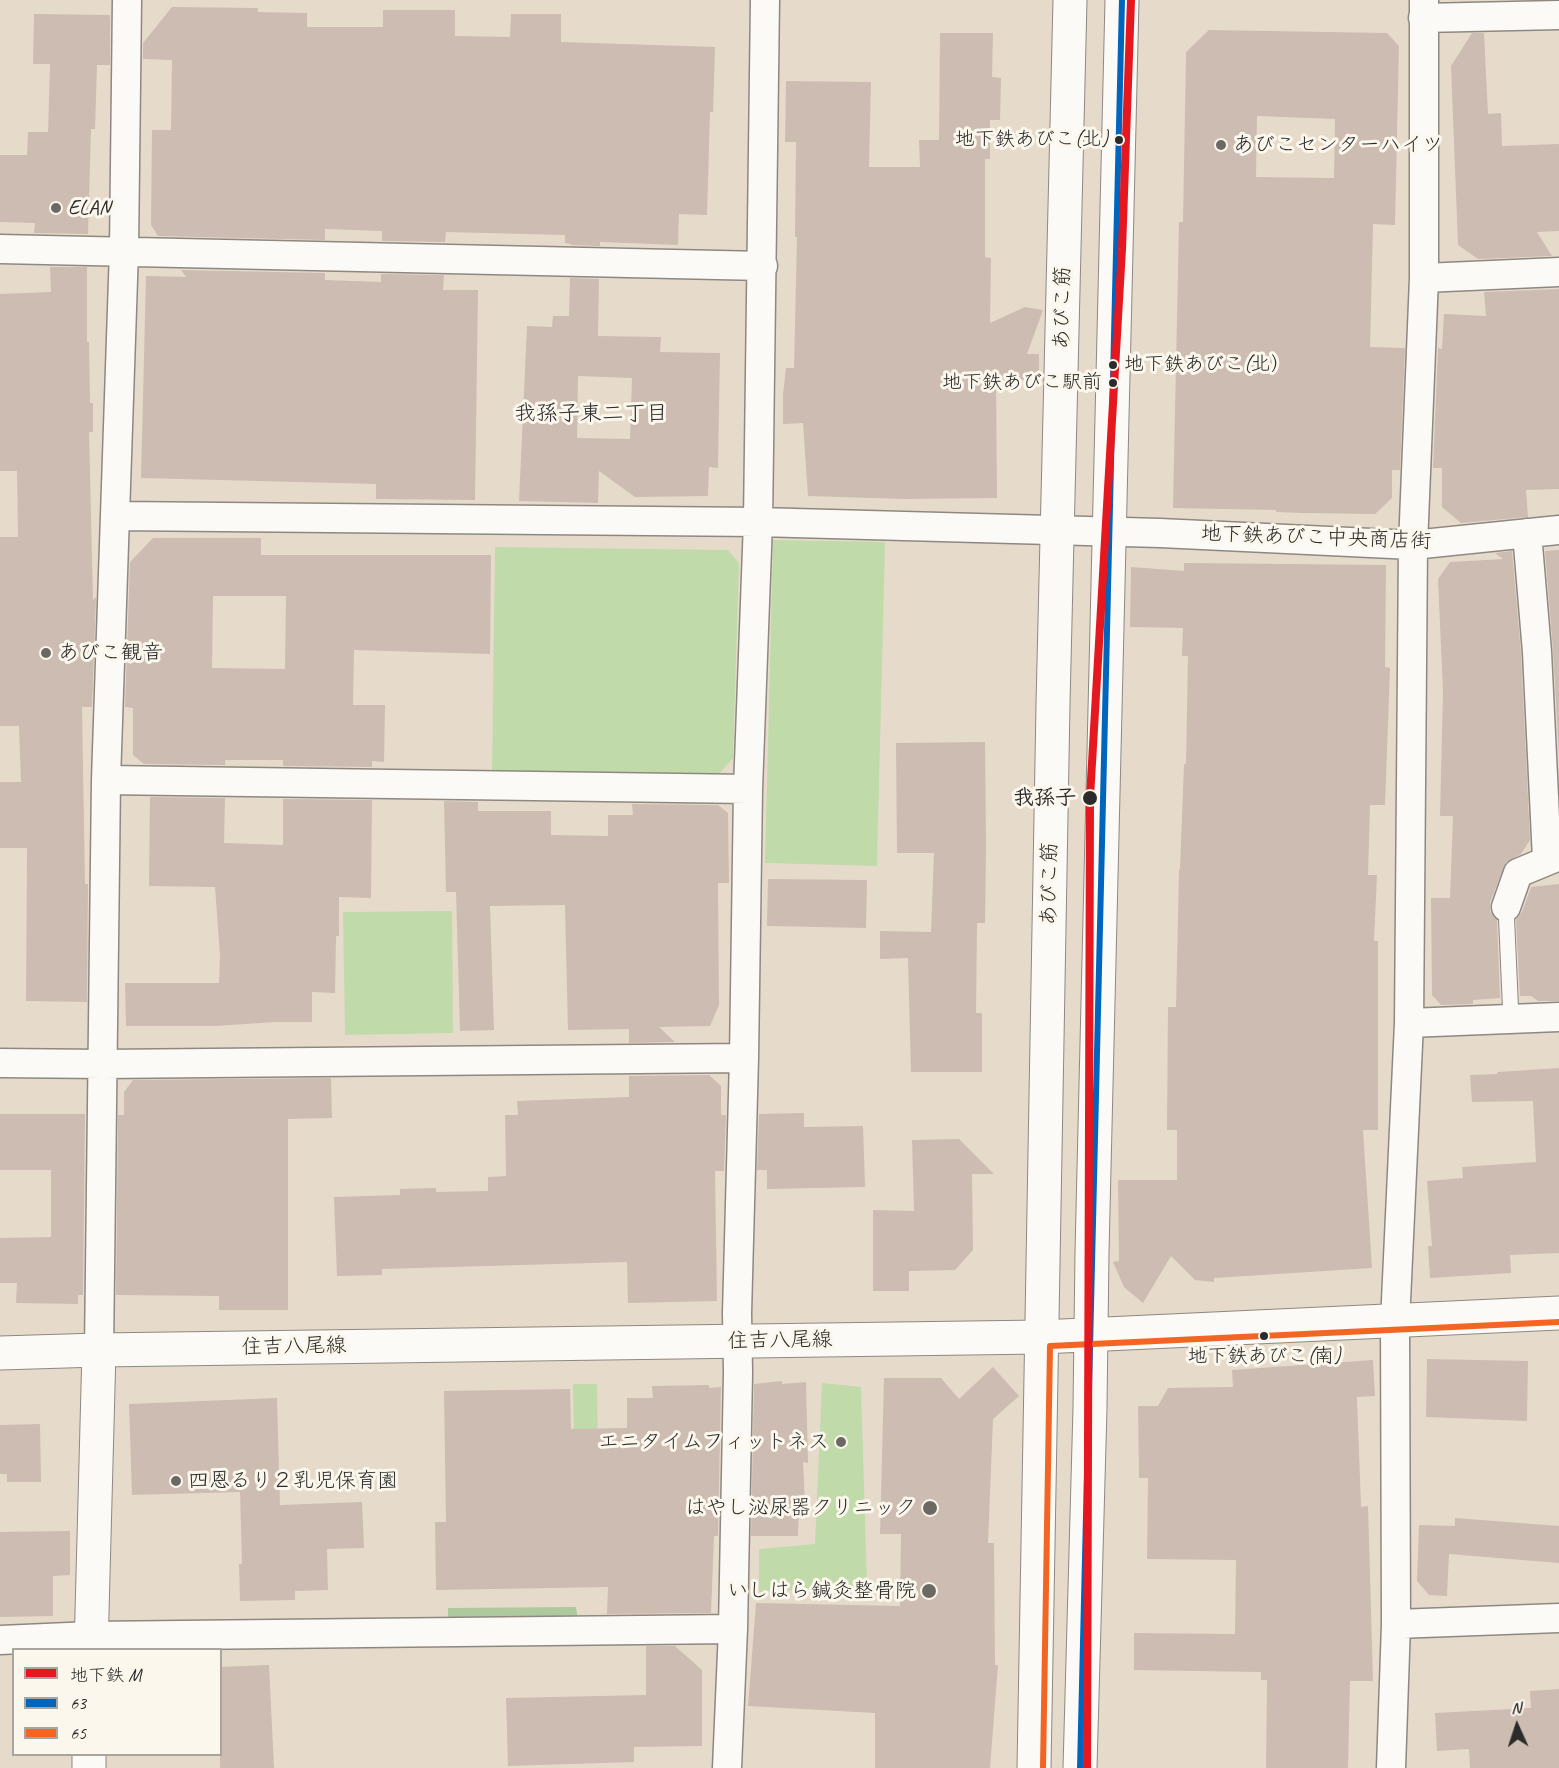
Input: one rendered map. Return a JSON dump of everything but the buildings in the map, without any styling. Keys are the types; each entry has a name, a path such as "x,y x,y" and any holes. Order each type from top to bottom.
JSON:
{"main road":[{"name":"あびこ筋","path":"1034,1768 1070,0"},
{"path":"1080,1768 1122,0"},
{"name":"住吉八尾線","path":"0,1353 1041,1337 1559,1313"},
{"path":"91,1643 99,1350"}],"street":[{"path":"99,1350 106,780 124,250 127,0"},
{"path":"727,1768 733,1629 748,789 758,522 765,0"},
{"path":"1391,1768 1396,1624 1395,1322 1409,1023 1413,545 1424,278 1423,9 1559,15"},
{"path":"0,249 763,266"},
{"path":"1424,278 1559,272"},
{"name":"地下鉄あびこ中央商店街","path":"116,516 758,522 1058,530 1413,545 1559,530"},
{"path":"1506,907 1518,873 1553,858 1548,652 1527,532"},
{"path":"106,780 748,789"},
{"path":"1409,1023 1559,1017"},
{"path":"0,1063 744,1058"},
{"path":"1396,1624 1559,1618"},
{"path":"0,1640 91,1643 733,1629"}],"lane":[{"path":"1506,907 1511,1019"}],"green space":[{"path":"773,540 885,542 877,866 765,863"},
{"path":"495,547 728,550 739,563 733,758 719,774 492,771"},
{"path":"452,911 453,1033 345,1035 343,912"},
{"path":"822,1383 861,1387 867,1586 759,1592 759,1549 815,1544"},
{"path":"573,1384 597,1384 599,1504 575,1504"},
{"path":"576,1607 578,1621 448,1623 448,1608"}],"metro line":[{"name":"M","path":"1087,1768 1090,797 1122,249 1131,0"}],"transit line":[{"name":"63","path":"1080,1768 1122,0"},
{"name":"65","path":"1043,1768 1050,1346 1559,1322"}],"place":[{"name":"地下鉄あびこ(北)","path":"1119,140"},
{"name":"あびこセンターハイツ","path":"1221,145"},
{"name":"ELAN","path":"56,208"},
{"name":"地下鉄あびこ(北）","path":"1113,365"},
{"name":"地下鉄あびこ駅前","path":"1113,383"},
{"name":"あびこ観音","path":"46,653"},
{"name":"我孫子","path":"1090,798"},
{"name":"地下鉄あびこ(南)","path":"1264,1336"},
{"name":"エニタイムフィットネス","path":"841,1442"},
{"name":"四恩るり２乳児保育園","path":"176,1481"},
{"name":"はやし泌尿器クリニック","path":"930,1508"},
{"name":"いしはら鍼灸整骨院","path":"929,1591"}],"district":[{"name":"我孫子東二丁目","path":"591,414"}]}
